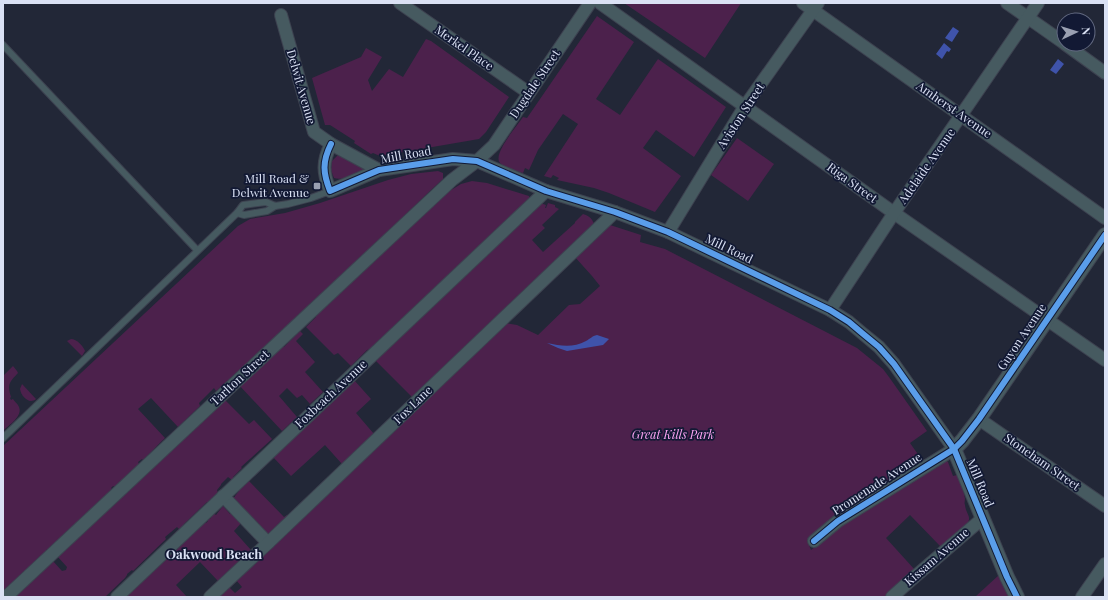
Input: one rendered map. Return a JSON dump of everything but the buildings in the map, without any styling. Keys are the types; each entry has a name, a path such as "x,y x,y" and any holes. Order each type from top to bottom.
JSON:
{"street":[{"name":"Merkel Place","path":"400,3 528,93"},
{"name":"Dugdale Street","path":"477,161 494,145 590,3"},
{"name":"Riga Street","path":"600,3 894,213 1105,360"},
{"name":"Amherst Avenue","path":"803,3 816,7 962,116 1105,218"},
{"path":"1007,3 1056,38"},
{"name":"Adelaide Avenue","path":"830,310 894,213 962,116 1038,3"},
{"name":"Aviston Street","path":"668,232 745,106 816,7"},
{"name":"Delwit Avenue","path":"282,15 314,132 331,144 379,170"},
{"path":"1075,52 1105,73"},
{"path":"330,191 325,178 324,165 326,154 331,144"},
{"name":"Mill Road","path":"330,191 379,170 453,159 477,161 546,191 615,212 668,232 830,310 848,322 879,347 894,364 954,449 1007,577 1017,597"},
{"name":"Tarlton Street","path":"6,597 452,180 477,161"},
{"name":"Foxbeach Avenue","path":"117,597 546,191"},
{"name":"Fox Lane","path":"210,597 268,544 615,212"},
{"name":"Guyon Avenue","path":"954,449 962,442 979,419 1105,236"},
{"name":"Stoneham Street","path":"979,419 1105,506"},
{"name":"Promenade Avenue","path":"814,541 838,521 954,449"},
{"path":"223,496 268,544"},
{"name":"Kissam Avenue","path":"892,597 983,518"},
{"path":"1082,597 1105,564"}],"lane":[{"path":"3,45 197,250"},
{"path":"237,213 244,215 267,211 275,206 294,203 330,191"},
{"path":"3,438 237,213 243,205 266,202 275,206"}],"green space":[{"path":"624,3 741,3 705,58"},
{"path":"597,16 634,42 596,99 620,115 658,59 726,107 694,157 656,130 643,148 681,176 655,212 594,188 557,180 559,178 553,175 551,178 544,176 578,124 563,114 538,150 529,170 525,168 523,173 510,169 500,163 498,159 502,147 523,117 527,118"},
{"path":"426,39 431,41 509,97 486,132 479,139 380,156 373,153 371,154 354,143 355,141 330,125 325,125 312,78 361,57 366,48 382,57 368,80 372,91 389,69 403,77"},
{"path":"737,138 774,164 748,201 711,175"},
{"path":"340,155 367,169 347,178 334,178 331,170 332,161"},
{"path":"438,171 443,173 443,179 293,322 216,391 214,388 199,403 200,406 178,427 151,398 138,409 165,438 143,460 142,459 138,462 139,464 115,487 113,486 111,488 113,490 49,550 46,550 47,552 3,593 3,446 238,226 250,219 285,213 388,180 411,174"},
{"path":"472,181 487,183 529,196 530,199 497,230 496,229 494,231 495,232 351,366 338,353 334,355 306,327 316,317 313,313 438,198 461,184"},
{"path":"540,203 546,205 545,208 548,203 555,205 555,207 559,209 542,225 545,228 532,240 543,252 583,214 590,218 594,224 413,398 375,360"},
{"name":"Great Kills Park","path":"607,225 641,235 640,242 665,249 857,348 883,369 927,431 910,443 922,460 852,503 807,540 811,550 842,525 945,460 948,462 953,476 957,475 963,490 969,518 966,526 941,547 910,515 886,538 915,570 884,597 218,597 229,587 235,593 242,587 236,580 505,323 517,325 538,335 569,305 580,304 600,286 574,256"},
{"path":"300,331 303,334 296,341 315,362 305,372 323,392 310,404 302,395 297,398 287,388 279,396 297,417 282,431 238,384 280,345 284,347"},
{"path":"71,339 78,341 83,347 85,351 82,356 67,341"},
{"path":"13,366 18,373 9,386 10,398 11,400 13,399 18,405 20,410 15,420 3,431 3,376"},
{"path":"354,380 371,399 356,413 374,434 342,464 325,445 291,476 273,457"},
{"path":"22,384 36,399 31,401 24,397 20,389"},
{"path":"224,399 249,424 254,420 272,439 241,467 242,468 232,480 228,477 221,484 217,490 218,493 209,502 207,502 183,526 179,529 177,527 165,537 166,539 164,541 133,571 132,570 127,574 125,578 105,597 12,597 52,560 62,571 66,570 67,567 57,556"},
{"path":"249,481 284,517 287,515 291,516 268,537 232,497 235,497 239,491 238,490"},
{"path":"223,506 230,514 231,512 242,522 234,531 251,550 218,581 200,562 176,585 187,597 124,597 168,558 172,551 176,550 199,527 206,523 208,521 207,519 210,519 213,513 216,515"},
{"path":"999,575 1009,597 975,597"}],"water":[{"path":"953,27 959,31 952,42 945,38"},
{"path":"944,43 951,49 949,52 947,51 942,59 936,54"},
{"path":"1058,59 1064,64 1056,74 1050,70"},
{"path":"597,335 609,339 603,345 567,351 547,343 572,346"}],"cycle path":[{"path":"331,144 326,156 324,168 330,191 379,170 453,159 477,161 546,191 615,212 668,232 830,310 849,322 879,347 894,364 954,449 1007,577 1017,597"},
{"path":"814,541 838,521 954,449 962,441 979,419 1105,235"}],"place":[{"name":"Mill Road & Delwit Avenue","path":"317,186"}],"district":[{"name":"Oakwood Beach","path":"214,554"}]}
